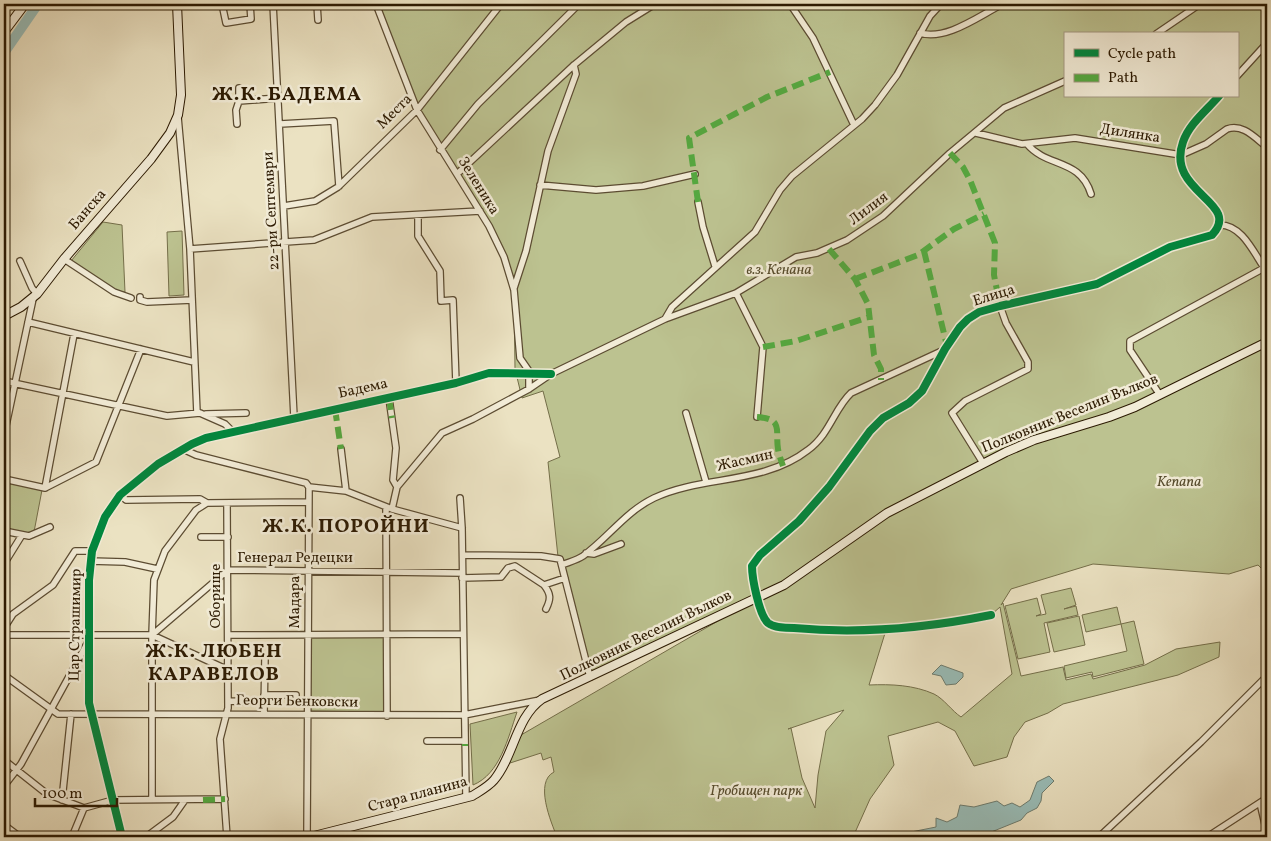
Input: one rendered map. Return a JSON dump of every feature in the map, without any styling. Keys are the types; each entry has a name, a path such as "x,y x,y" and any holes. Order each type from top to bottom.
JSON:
{"main road":[{"path":"4,32 25,4"},
{"name":"Банска","path":"35,297 64,259 166,140 178,115 181,85 177,4"},
{"path":"4,316 35,297"},
{"name":"Полковник Веселин Вълков","path":"542,699 590,678 801,575 887,513 983,463 1028,442 1109,417 1267,342"},
{"name":"Стара планина","path":"309,837 466,798 486,788 504,764 526,715 542,699"}],"street":[{"path":"222,4 226,23 251,19 250,4"},
{"name":"22-ри Септември","path":"273,4 294,417"},
{"path":"317,4 318,20"},
{"name":"Зеленика","path":"378,4 417,110 498,242 514,290 520,358 529,368 529,389"},
{"name":"Места","path":"284,206 316,201 339,186 417,110 501,4"},
{"path":"440,150 478,104 579,4"},
{"path":"457,174 574,65 626,22 655,4"},
{"path":"790,4 813,38 854,125"},
{"path":"665,319 672,307 759,228 780,190 792,176 854,125 875,105 891,83 920,33 941,4"},
{"path":"920,33 926,35 948,31 1003,4"},
{"path":"1159,32 1200,4"},
{"path":"1238,75 1267,43"},
{"path":"514,290 526,251 548,151 576,74 574,65"},
{"name":"Лилия","path":"551,374 665,319 736,293 787,262 829,249 873,223 955,149 1010,104 1028,99 1064,81"},
{"path":"237,124 236,110 239,101 239,88"},
{"path":"239,101 279,98"},
{"path":"1160,394 1130,350 1130,341 1266,270 1241,235 1230,227 1219,225 1219,216 1215,207 1195,190 1186,179 1182,166 1181,155 1187,134 1217,98"},
{"path":"178,115 190,249 194,362 199,413"},
{"path":"280,124 334,121 339,186"},
{"path":"1181,155 1198,148 1224,130 1234,127 1242,128 1267,147"},
{"name":"Дилянка","path":"976,133 985,137 1026,144 1075,138 1181,155"},
{"path":"1026,144 1037,152 1075,170 1085,180 1091,194"},
{"path":"540,185 596,190 642,186 695,174"},
{"path":"698,202 703,227 715,266"},
{"path":"190,249 286,242 324,237 366,218 480,211"},
{"path":"418,215 418,236 440,271 442,301 453,300 456,383"},
{"name":"Елица","path":"757,598 752,569 755,559 799,521 829,487 870,431 883,418 916,397 945,349 965,321 979,312 1000,306 1097,284 1170,247 1210,237 1219,225"},
{"path":"64,259 114,292 132,298"},
{"path":"20,261 35,297"},
{"path":"736,293 763,347 757,418"},
{"name":"Банска","path":"4,435 35,297"},
{"path":"140,298 140,300 147,302 192,300"},
{"path":"983,463 952,413 966,401 1028,369 1028,362 1006,323 1000,306"},
{"path":"28,322 194,362"},
{"path":"46,488 74,334"},
{"path":"4,479 46,488 96,462 141,349"},
{"name":"Жасмин","path":"562,564 586,553 618,523 652,498 688,485 755,475 790,463 816,443 833,422 842,404 851,393 945,349"},
{"name":"Бадема","path":"183,449 206,438 294,417 456,383 489,373 551,374"},
{"path":"387,716 386,571 389,508 397,487 442,433 473,420 529,389 551,374"},
{"path":"4,381 167,416 199,413 246,413"},
{"path":"389,398 396,448 393,480 397,487"},
{"path":"199,413 225,424 233,432"},
{"path":"686,413 706,482"},
{"path":"183,449 196,455 306,483 309,487 346,491 389,508 462,528"},
{"name":"Цар Страшимир","path":"122,837 91,713 91,550 105,517 120,495 158,464 183,449"},
{"path":"341,449 346,491"},
{"name":"Мадара","path":"309,487 307,714 309,837"},
{"path":"120,495 126,500 200,500 207,503 308,502"},
{"path":"460,498 463,555 462,634 466,798"},
{"path":"152,799 153,590 157,569 165,551 187,522 207,503"},
{"name":"Оборище","path":"227,503 228,702 220,739 227,837"},
{"path":"4,531 29,536 50,527"},
{"path":"4,564 22,535"},
{"path":"201,537 228,537"},
{"path":"586,553 594,554 621,544"},
{"path":"4,628 13,614 54,585 75,551 91,550"},
{"path":"463,555 554,557 560,559 590,678"},
{"path":"90,561 125,562 157,569"},
{"name":"Генерал Редецки","path":"152,635 228,570 386,571 501,577 508,568 515,566 544,585"},
{"path":"546,609 550,602 550,592 544,585 565,578"},
{"path":"757,598 764,617 770,624 806,629 886,630 962,621 991,615"},
{"path":"228,635 462,634"},
{"path":"4,635 90,638 152,635 228,670"},
{"path":"4,786 17,770 90,638"},
{"path":"264,714 265,657"},
{"path":"4,675 50,710"},
{"path":"1099,837 1201,742 1267,676"},
{"path":"264,695 296,696"},
{"name":"Георги Бенковски","path":"50,710 58,714 464,715 542,699"},
{"path":"228,702 264,702"},
{"path":"62,800 71,714"},
{"path":"427,740 465,744"},
{"path":"4,760 47,794 84,808 113,800 225,799"},
{"path":"1207,837 1267,798"},
{"path":"146,837 173,817 185,800"},
{"path":"1260,803 1267,833"},
{"path":"72,837 84,808"},
{"path":"4,825 20,837"}],"green space":[{"name":"в.з. Кенана","path":"376,4 1267,4 1267,574 1258,565 1229,574 1093,564 1011,589 1001,605 1003,603 1021,676 1063,667 1066,680 1091,674 1093,679 1145,665 1176,649 1220,642 1219,657 1178,675 1063,704 1048,713 1025,722 1014,737 1007,757 974,766 955,731 938,722 888,736 894,765 870,799 853,837 557,837 548,812 545,793 545,784 548,777 554,772 551,757 543,760 541,753 507,764 521,735 749,603 590,677 558,557 548,462 560,457 543,391 522,398 515,369 514,290 504,257 417,110","holes":["1000,607 1012,674 961,717 938,696 926,691 902,686 869,685 886,630 991,615","844,710 826,731 818,775 815,808 802,778 791,728 788,729"]},
{"path":"103,222 122,225 125,292 116,291 71,261"},
{"path":"182,231 184,295 169,296 167,232"},
{"path":"4,482 42,490 34,532 30,534 4,528"},
{"path":"1071,588 1076,605 1064,609 1076,606 1078,615 1044,623 1050,652 1018,659 1005,606 1037,598 1041,614 1036,616 1046,614 1041,595"},
{"path":"1117,607 1121,624 1086,632 1082,615"},
{"path":"1079,616 1085,645 1054,652 1047,623"},
{"path":"1134,621 1144,664 1093,677 1092,672 1066,678 1064,666 1127,651 1121,624"},
{"path":"310,637 384,637 385,712 310,711"},
{"path":"517,712 502,754 496,764 490,773 473,785 470,724"}],"water":[{"path":"941,665 963,673 963,677 956,684 946,685 941,676 932,674"},
{"path":"1049,776 1054,781 1042,793 1041,801 1037,808 1027,813 1021,820 979,837 902,837 911,832 936,827 936,818 947,822 957,817 960,805 974,807 997,801 1004,806 1012,803 1020,807 1030,800 1037,782"}],"waterway":[{"path":"4,53 38,4"}],"marked path":[{"path":"698,202 689,138 767,97 830,72"},
{"path":"950,153 963,167 970,180 995,243 994,275 1000,306"},
{"path":"855,279 918,255 954,229 984,214"},
{"path":"829,249 855,279 868,304 874,355 881,369 881,380"},
{"path":"924,251 947,346"},
{"path":"763,347 796,341 869,317"},
{"path":"389,398 392,418"},
{"path":"335,409 341,449"},
{"path":"757,417 766,418 775,423 778,451 783,466"},
{"path":"203,800 225,799"}],"cycle path":[{"path":"991,615 967,620 893,629 819,630 777,627 768,623 759,605 752,566 760,555 799,521 829,487 870,431 883,418 909,403 922,391 945,349 968,319 979,312 1000,306 1097,284 1170,247 1212,235 1219,224 1218,214 1212,205 1192,185 1184,173 1180,159 1183,142 1189,129 1217,98"},
{"path":"122,837 89,703 89,580 92,551 105,517 120,495 158,464 206,438 456,383 489,373 551,374"}],"district":[{"name":"Ж.К. БАДЕМА","path":"287,95"},
{"name":"Ж.К. ПОРОЙНИ","path":"346,527"},
{"name":"Ж.К. ЛЮБЕН КАРАВЕЛОВ","path":"214,664"}],"park label":[{"name":"Kenana","path":"1179,482"},
{"name":"Гробищен парк","path":"756,791"}]}
